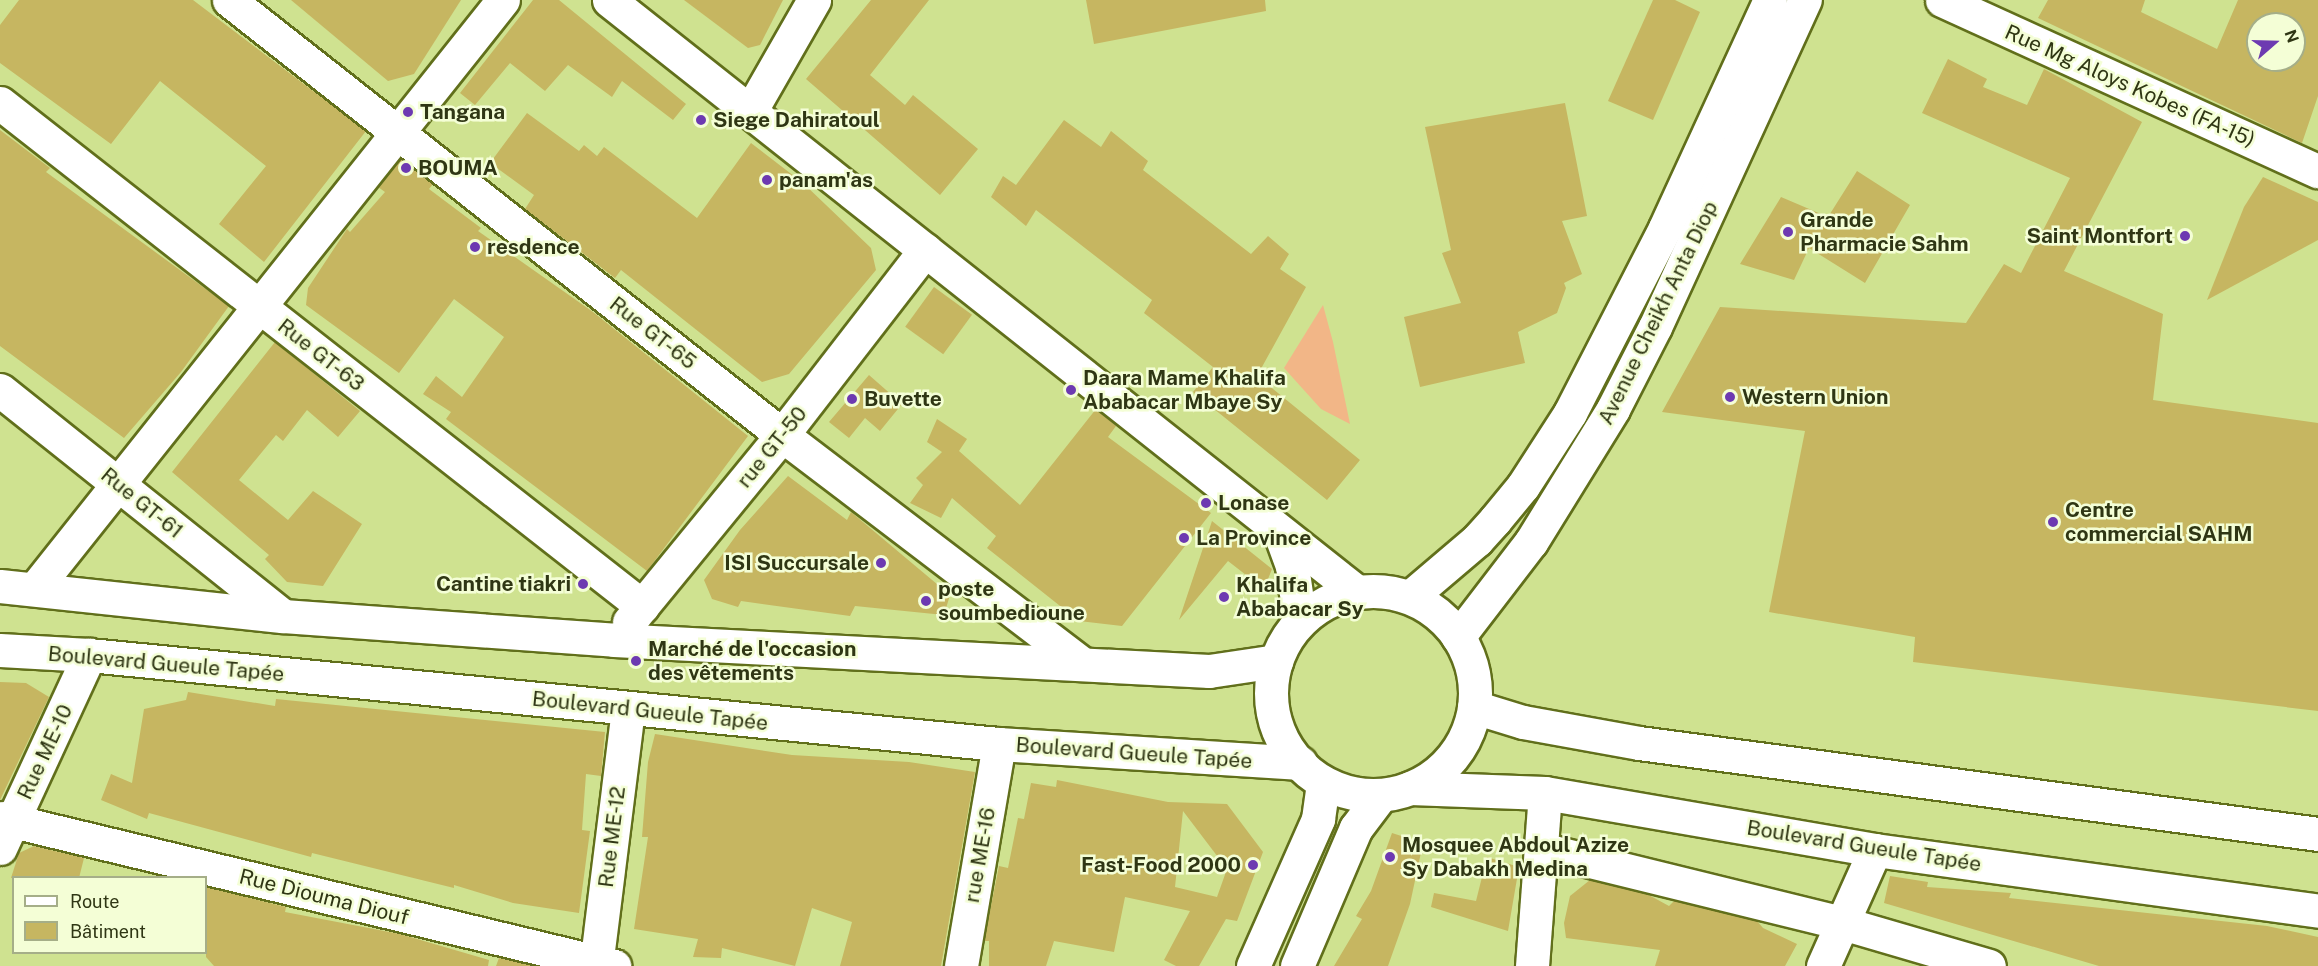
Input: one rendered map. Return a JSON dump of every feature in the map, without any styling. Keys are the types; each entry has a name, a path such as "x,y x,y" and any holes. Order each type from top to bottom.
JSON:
{"street":[{"name":"Rue GT-65","path":"229,0 782,435 1081,663"},
{"path":"36,587 503,0"},
{"path":"609,0 751,110 1357,592"},
{"path":"751,110 814,0"},
{"name":"Avenue Cheikh Anta Diop","path":"1410,597 1489,527 1523,486 1570,413 1665,228 1770,0"},
{"name":"Avenue Cheikh Anta Diop","path":"1458,637 1531,542 1613,409 1655,327 1805,0"},
{"name":"Rue Mg Aloys Kobes (FA-15)","path":"1942,0 2318,171"},
{"name":"Rue GT-63","path":"0,103 642,606"},
{"name":"rue GT-50","path":"614,640 782,435 925,250"},
{"name":"Rue GT-61","path":"0,390 284,616"},
{"path":"1280,533 1292,566 1300,621"},
{"path":"0,586 36,587 284,616 614,640 1209,671 1276,661"},
{"path":"1297,966 1356,828 1395,791 1437,772 1453,756 1465,736 1474,707 1473,671 1458,637 1429,607 1410,597 1385,591 1357,592 1326,602 1300,621 1276,661 1272,688 1274,715 1289,749 1312,772 1351,792 1395,791"},
{"name":"Boulevard Gueule Tapée","path":"0,650 89,655 628,709 1312,772"},
{"name":"Rue ME-10","path":"4,829 89,655"},
{"path":"1474,707 1522,722 1628,742 2318,834"},
{"name":"Rue ME-12","path":"602,965 628,709"},
{"name":"rue ME-16","path":"961,966 999,744"},
{"path":"1253,966 1318,819 1312,772"},
{"name":"Boulevard Gueule Tapée","path":"1395,791 1545,792 1875,850 2318,911"},
{"path":"1532,966 1545,792"},
{"name":"Rue Diouma Diouf","path":"4,829 602,965"},
{"path":"1541,849 1842,923 1989,966"},
{"path":"1823,966 1875,850"},
{"path":"1278,912 1314,926"}],"shaded area":[{"path":"1323,305 1350,424 1321,409 1284,368"}],"building":[{"path":"19,0 193,0 366,131 264,262 219,224 266,166 160,81 111,144 0,63 0,25"},
{"path":"291,0 461,0 414,74 388,81"},
{"path":"533,0 559,0 686,104 673,120 622,81 612,97 568,65 545,91 510,63 475,105 460,93"},
{"path":"684,0 783,0 760,45 748,48"},
{"path":"871,0 929,0 870,75 905,105 913,95 978,149 940,195 806,79"},
{"path":"1086,0 1265,0 1266,11 1094,44"},
{"path":"1653,0 1675,0 1700,12 1653,120 1608,101"},
{"path":"2048,0 2145,0 2141,12 2217,49 2238,0 2318,0 2318,96 2302,143 2038,18"},
{"name":"Centre commercial SAHM","path":"1948,59 1987,79 1983,87 2027,105 2044,69 2142,122 2064,271 2163,314 2153,400 2318,423 2318,711 1913,662 1915,637 1769,612 1805,431 1662,412 1720,307 1966,323 2004,264 2021,273 2070,178 1922,113"},
{"path":"1565,103 1587,216 1562,221 1582,274 1564,283 1566,288 1557,313 1518,332 1525,363 1420,387 1404,317 1461,303 1442,253 1451,250 1425,127"},
{"path":"527,113 579,151 584,145 597,156 604,147 697,218 751,143 803,183 871,248 876,270 789,374 762,382 621,270 615,278 525,209 534,195 490,163"},
{"path":"1064,120 1101,147 1111,131 1148,161 1143,170 1251,254 1268,236 1289,254 1280,269 1306,287 1257,376 1360,460 1327,500 1193,392 1213,367 1144,313 1152,300 1036,210 1026,226 991,197 1003,176 1016,185"},
{"path":"0,130 50,168 46,172 229,306 181,372 124,438 0,346"},
{"path":"401,159 433,184 429,189 481,228 478,231 593,312 748,436 647,571 446,419 451,412 423,394 436,376 462,397 504,337 454,299 399,373 306,305 308,288 347,229 350,232 385,192 378,187"},
{"path":"1857,171 1910,205 1865,283 1809,248 1794,280 1740,264 1781,197 1828,217"},
{"path":"2263,177 2318,202 2318,240 2207,300 2244,207"},
{"path":"934,287 972,315 943,354 905,327"},
{"path":"275,342 360,411 338,437 307,410 283,441 276,435 239,480 288,520 313,491 362,524 323,586 287,582 265,559 269,555 172,472"},
{"path":"869,375 902,404 880,431 865,418 849,438 829,422"},
{"path":"1096,409 1116,426 1108,437 1211,513 1122,626 1079,621 987,548 996,536 952,498 941,518 910,503 923,485 916,478 942,452 927,442 937,419 967,439 959,451 1020,505"},
{"path":"788,476 847,520 851,512 950,595 944,615 855,606 850,616 741,601 738,607 712,599 704,580 740,530"},
{"path":"1212,521 1272,569 1264,589 1228,561 1179,620"},
{"path":"0,682 26,683 49,697 0,800"},
{"path":"188,692 275,706 276,699 605,732 601,776 586,774 582,830 590,831 579,913 513,903 454,885 454,888 312,853 311,857 149,813 147,819 101,800 111,774 132,783 144,709 186,700"},
{"path":"655,734 792,755 909,762 975,772 941,966 840,966 852,922 812,908 795,966 722,948 721,958 693,957 698,939 634,929 648,837 642,837 648,762"},
{"path":"1057,780 1168,802 1227,804 1263,852 1237,921 1226,919 1199,966 1176,966 1164,960 1190,911 1125,897 1114,952 1054,941 1046,966 989,966 989,941 984,941 999,866 1008,868 1018,818 1024,819 1031,783 1056,787","holes":["1183,811 1227,869 1217,897 1175,887"]},
{"path":"1392,833 1423,843 1410,904 1388,966 1334,966 1362,919 1356,916 1371,891"},
{"path":"34,846 84,858 80,876 12,876 11,878 19,853"},
{"path":"1487,857 1519,867 1508,931 1431,907 1434,893 1476,901"},
{"path":"1890,876 1928,882 1927,887 2011,893 2009,898 2267,926 2318,937 2318,966 2099,966 1884,903"},
{"path":"1590,880 1647,894 1669,906 1674,901 1757,921 1763,928 1797,944 1785,966 1655,966 1660,950 1566,938 1564,923 1570,896"},
{"path":"207,887 286,907 285,912 400,934 489,960 488,966 214,966 206,957"},
{"path":"499,958 534,966 496,966"}],"place":[{"name":"Tangana","path":"408,112"},
{"name":"Siege Dahiratoul","path":"701,120"},
{"name":"BOUMA","path":"406,168"},
{"name":"panam'as","path":"767,180"},
{"name":"Grande Pharmacie Sahm","path":"1788,232"},
{"name":"Saint Montfort","path":"2185,236"},
{"name":"resdence","path":"475,247"},
{"name":"Daara Mame Khalifa Ababacar Mbaye Sy","path":"1071,390"},
{"name":"Western Union","path":"1730,397"},
{"name":"Buvette","path":"852,399"},
{"name":"Lonase","path":"1206,503"},
{"name":"Centre commercial SAHM","path":"2053,522"},
{"name":"La Province","path":"1184,538"},
{"name":"ISI Succursale","path":"881,563"},
{"name":"Cantine tiakri","path":"583,584"},
{"name":"Khalifa Ababacar Sy","path":"1224,597"},
{"name":"poste soumbedioune","path":"926,601"},
{"name":"Marché de l'occasion des vêtements","path":"636,661"},
{"name":"Mosquee Abdoul Azize Sy Dabakh Medina","path":"1390,857"},
{"name":"Fast-Food 2000","path":"1253,865"}]}
